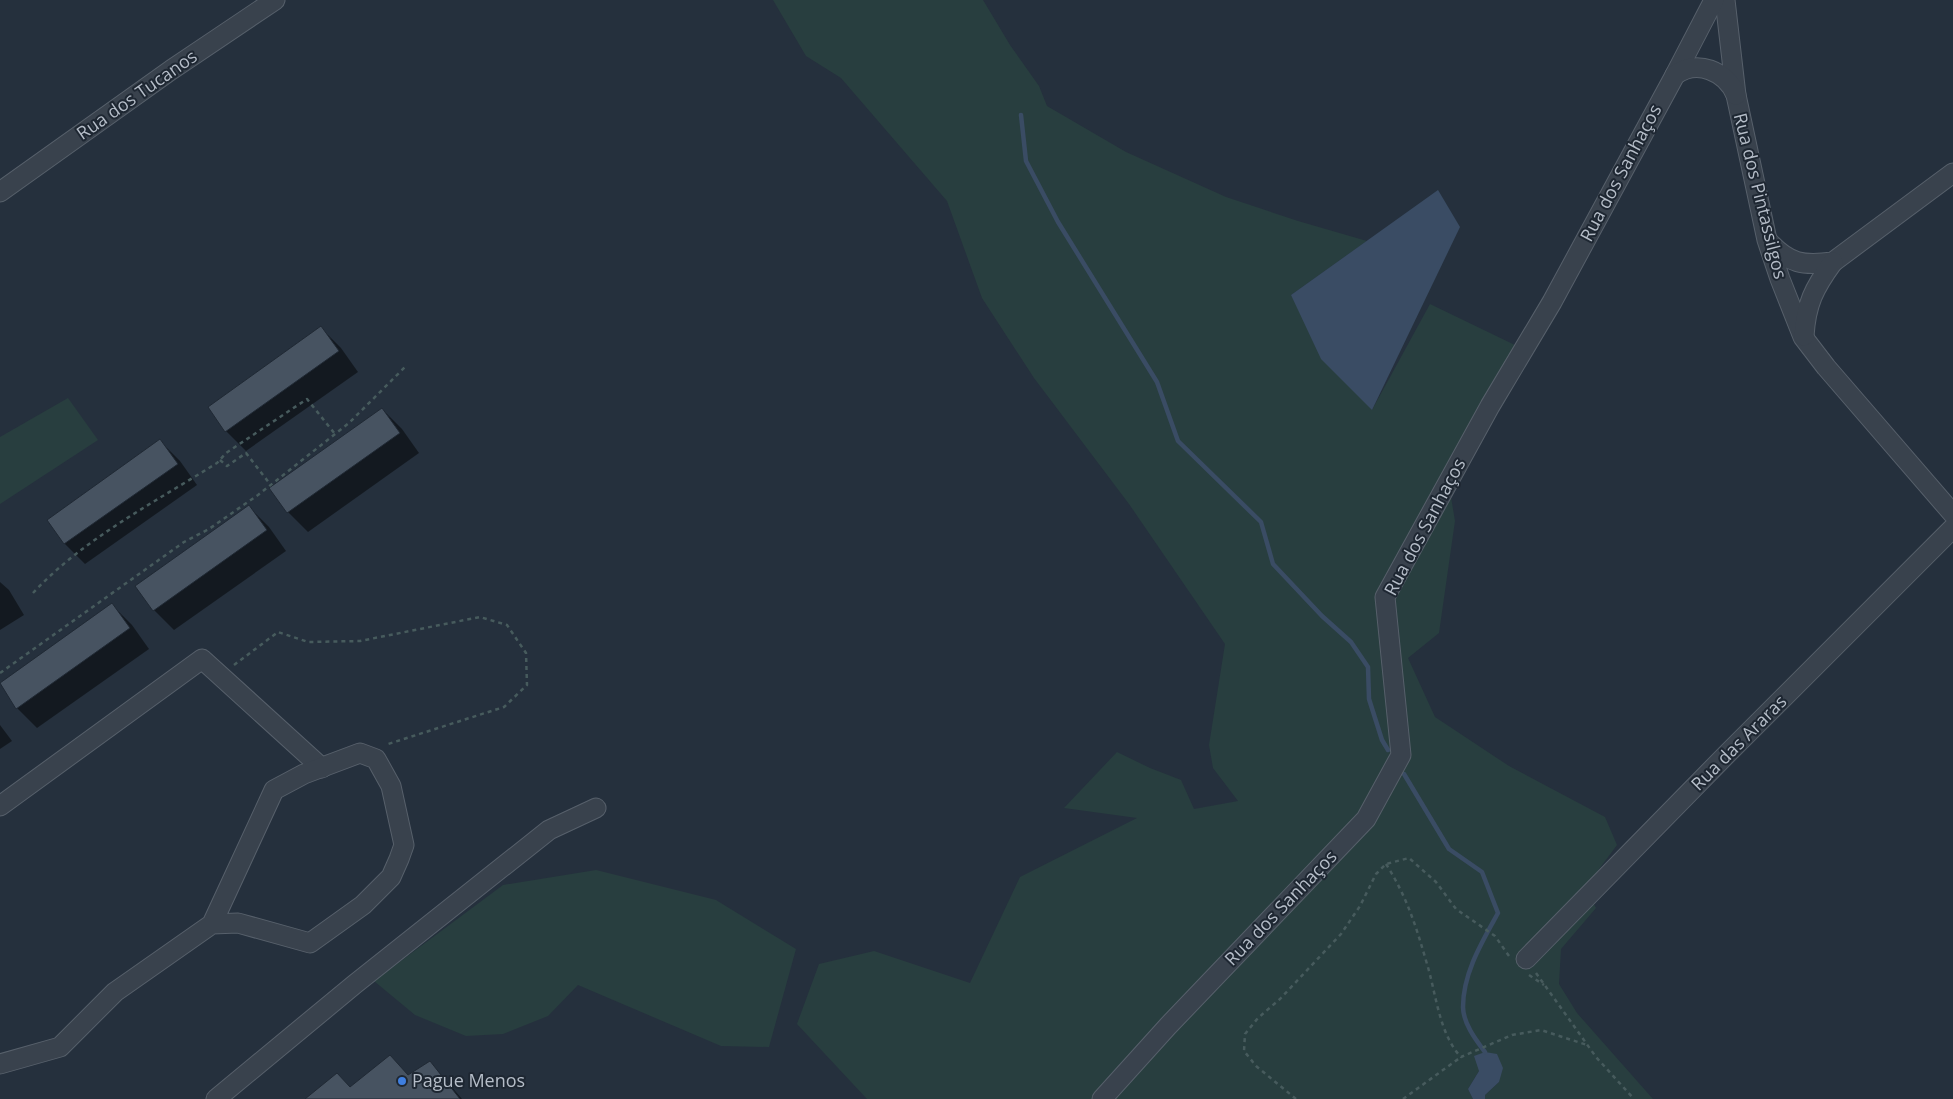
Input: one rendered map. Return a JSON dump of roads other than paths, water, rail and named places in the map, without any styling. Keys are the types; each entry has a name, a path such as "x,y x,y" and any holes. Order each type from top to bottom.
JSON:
{"street":[{"name":"Rua dos Tucanos","path":"0,192 171,70 275,0"},
{"name":"Rua dos Sanhaços","path":"1102,1099 1168,1026 1366,819 1401,755 1385,596 1490,406 1552,302 1714,0"},
{"name":"Rua dos Pintassilgos","path":"1725,0 1736,95 1767,240 1780,279 1804,337 1826,367 1953,514"},
{"path":"1675,75 1683,69 1712,70 1732,85 1736,95"},
{"path":"1804,337 1805,315 1816,285 1833,262 1953,173"},
{"path":"1767,240 1780,255 1798,263 1813,265 1833,262"},
{"name":"Rua das Araras","path":"1526,960 1719,762 1953,528"},
{"path":"0,806 202,659 322,768"},
{"path":"0,1064 60,1047 115,992 212,924 274,790 360,753 376,759 391,786 404,845 391,877 363,905 310,943 238,923 212,924"},
{"path":"216,1099 355,984 550,830 596,808"}],"water":[{"path":"1438,190 1460,227 1372,410 1321,359 1291,295"},
{"path":"1485,1052 1497,1054 1503,1068 1499,1082 1485,1095 1485,1099 1473,1099 1468,1089 1479,1071 1474,1056"}],"waterway":[{"path":"1021,115 1026,161 1058,222 1157,382 1178,441 1261,522 1273,564 1322,616 1351,642 1368,667 1369,699 1382,740 1388,750"},
{"path":"1404,774 1449,849 1482,872 1498,913 1474,958 1464,994 1463,1007 1465,1019 1485,1052"}],"place":[{"name":"Pague Menos","path":"402,1081"}]}
